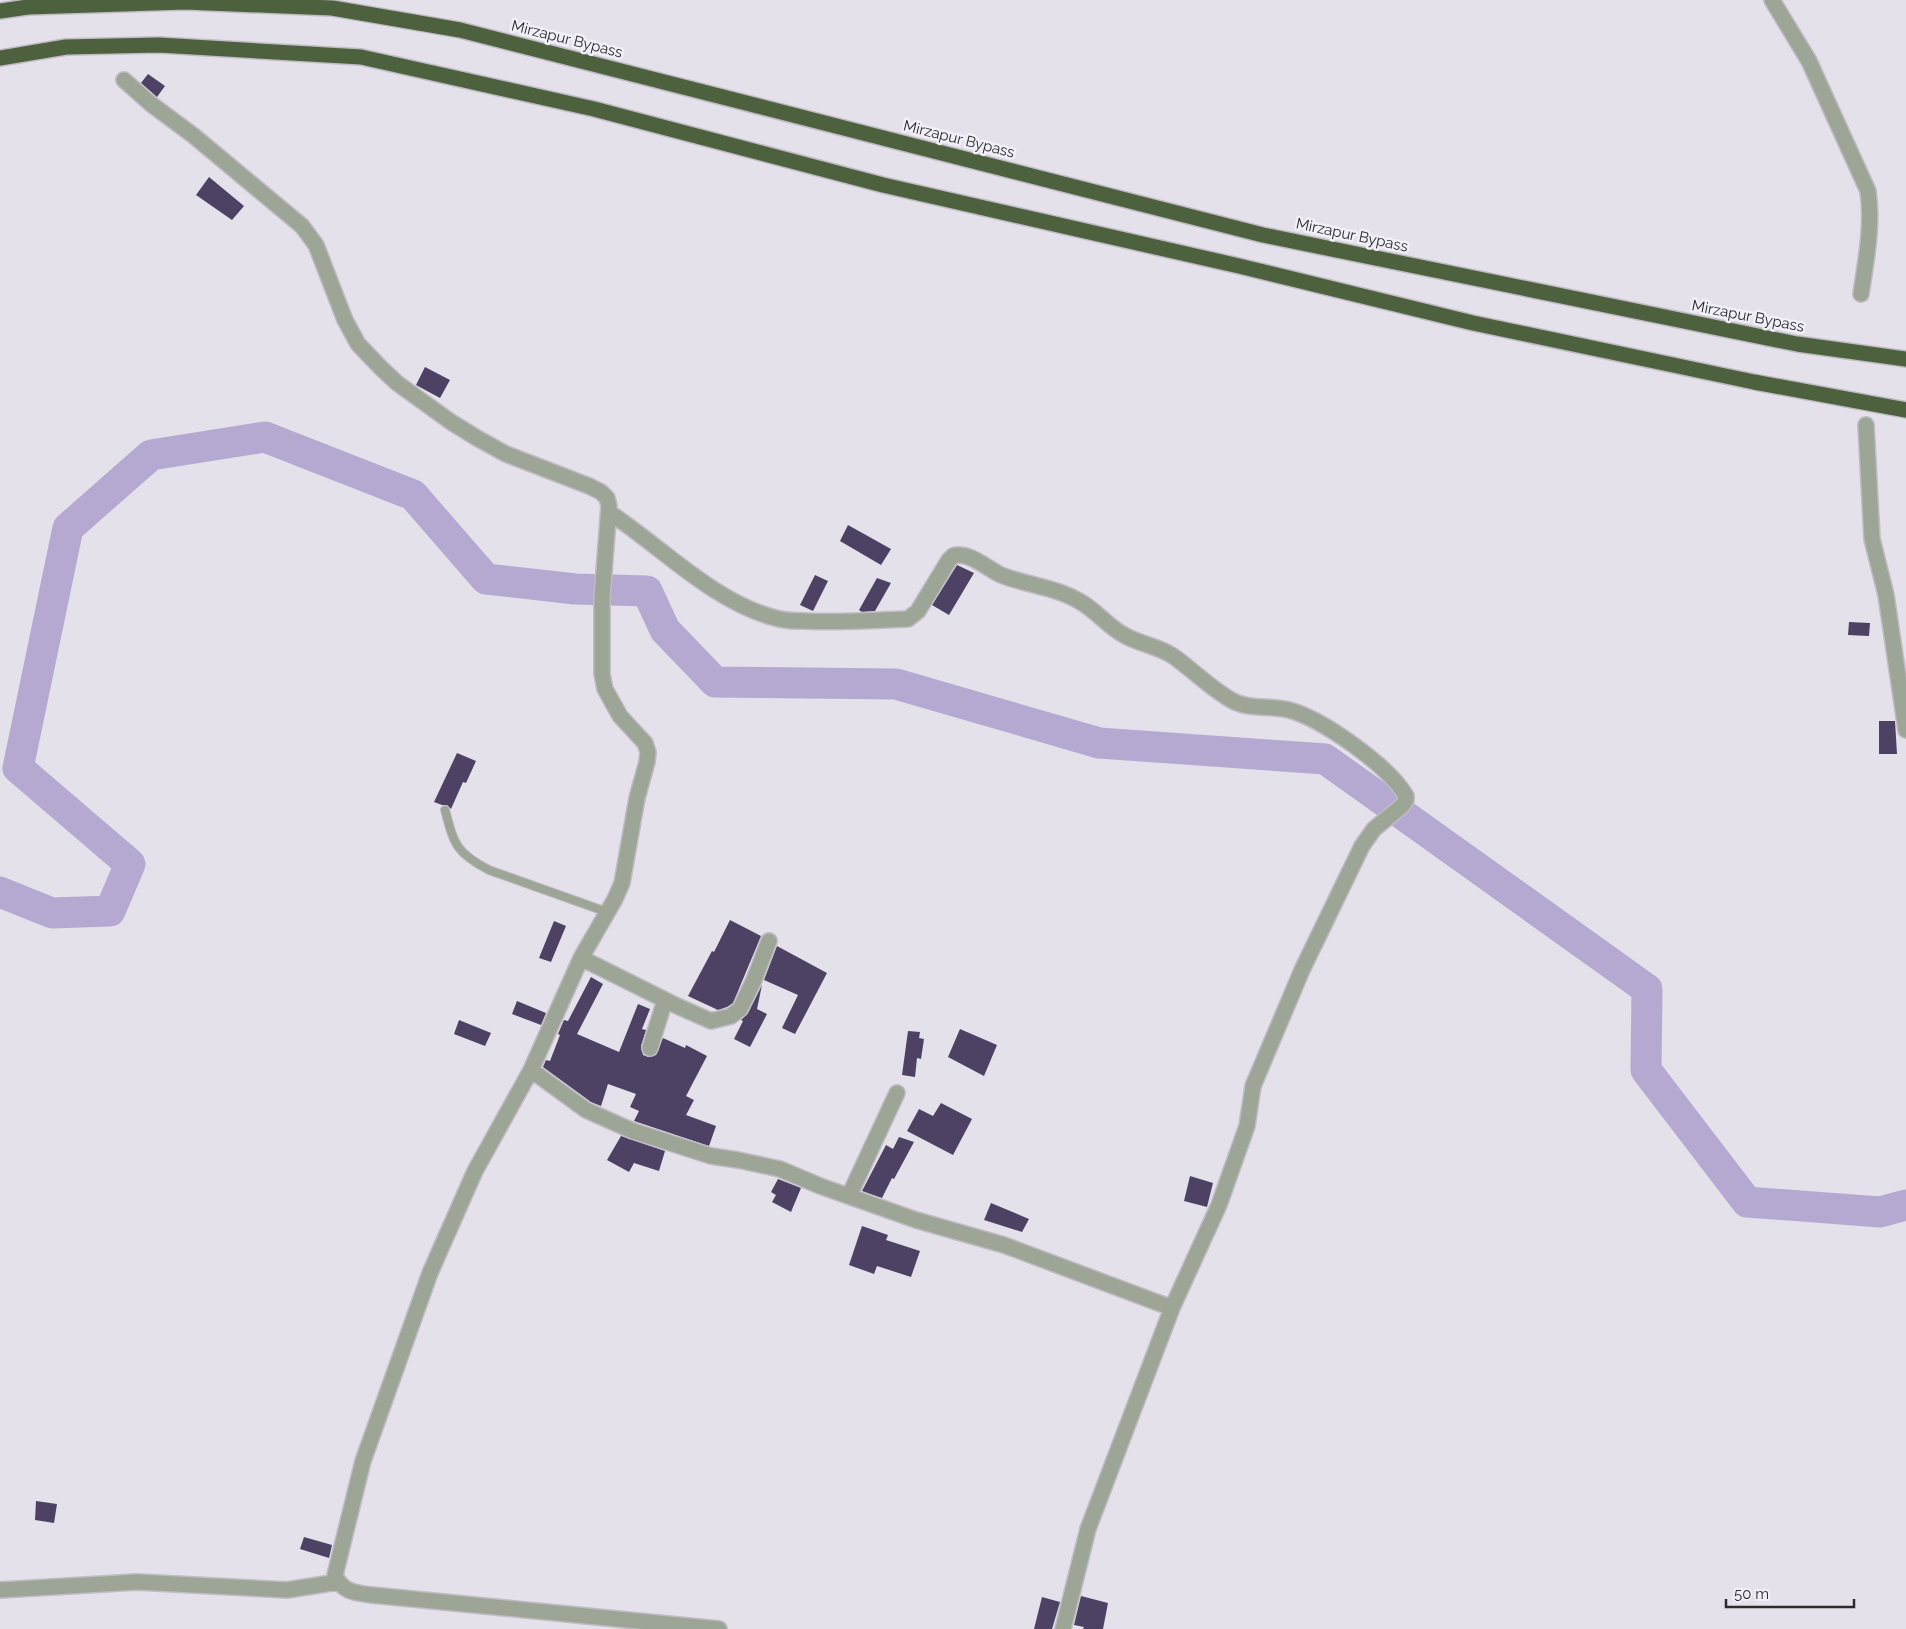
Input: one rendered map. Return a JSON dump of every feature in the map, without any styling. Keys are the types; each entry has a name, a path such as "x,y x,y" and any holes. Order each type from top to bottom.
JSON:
{"highway":[{"name":"Mirzapur Bypass","path":"0,11 28,7 185,2 332,8 460,30 1263,234 1797,344 1906,359"},
{"path":"0,58 66,47 159,45 361,56 594,109 883,185 1239,266 1473,323 1754,382 1906,410"}],"street":[{"path":"1772,0 1809,60 1868,191 1870,206 1869,230 1861,294"},
{"path":"124,80 302,226 316,245 344,320 358,344 397,383 451,422 506,454 601,492 607,498 610,513 602,598 602,674 606,690 620,716 645,743 648,752 630,831 626,867 622,883 581,958 532,1070 475,1171 430,1273 363,1461 335,1575 338,1582 344,1588 352,1592 372,1595 719,1629"},
{"path":"1866,425 1872,539 1886,595 1906,730"},
{"path":"610,513 734,602 773,618 787,620 825,622 908,619 918,611 949,560 958,554 965,555 1012,579 1047,587 1079,601 1124,635 1172,655 1225,696 1236,702 1286,709 1298,712 1311,719 1347,740 1377,764 1404,793 1406,800 1402,806 1374,829 1362,846 1350,869 1302,970 1253,1086 1247,1126 1219,1205 1172,1308 1088,1529 1063,1629"},
{"path":"581,958 711,1021 732,1016 740,1008 754,980 769,942"},
{"path":"650,1048 665,1000"},
{"path":"532,1070 586,1110 633,1131 711,1156 780,1169 820,1186 916,1220 1004,1245 1172,1308"},
{"path":"849,1196 897,1093"},
{"path":"0,1590 137,1582 286,1590 338,1582"}],"lane":[{"path":"445,810 456,845 460,852 474,862 489,870 607,912"}],"building":[{"path":"148,74 165,86 157,97 141,83"},
{"path":"209,177 244,206 232,220 196,195"},
{"path":"425,367 450,380 440,398 416,385"},
{"path":"848,525 891,549 881,565 840,541"},
{"path":"957,565 974,573 949,615 932,605"},
{"path":"815,575 828,581 813,611 800,605"},
{"path":"877,578 891,583 875,611 862,612 859,610"},
{"path":"1849,622 1870,623 1869,636 1848,635"},
{"path":"1879,721 1895,721 1897,754 1879,754"},
{"path":"457,753 476,761 466,783 463,782 451,809 447,805 434,802"},
{"path":"730,920 761,936 733,1003 718,1010 688,996"},
{"path":"554,921 566,926 551,962 539,958"},
{"path":"777,946 827,973 795,1034 782,1028 798,995 764,980"},
{"path":"591,977 603,984 577,1034 619,1052 638,1004 650,1009 642,1029 646,1030 641,1046 643,1055 648,1057 656,1055 663,1038 685,1048 686,1045 707,1056 686,1096 694,1100 686,1115 716,1126 709,1146 634,1121 639,1111 630,1107 636,1094 608,1084 601,1106 591,1102 543,1067 546,1060 550,1061 564,1020 568,1021"},
{"path":"762,985 757,1009 767,1014 750,1047 734,1039 743,1021 741,1020 748,1013"},
{"path":"517,1001 546,1013 541,1025 512,1014"},
{"path":"459,1020 491,1033 485,1046 454,1034"},
{"path":"960,1029 997,1045 984,1076 948,1057"},
{"path":"908,1031 920,1032 919,1038 924,1039 921,1059 917,1058 915,1077 902,1075"},
{"path":"941,1103 972,1119 953,1155 907,1131 919,1109 933,1116"},
{"path":"621,1136 665,1151 659,1171 634,1163 629,1172 607,1160"},
{"path":"899,1137 914,1142 882,1198 862,1191 886,1145 893,1149"},
{"path":"1190,1176 1213,1183 1207,1207 1184,1201"},
{"path":"778,1179 801,1188 791,1212 772,1202 776,1195 771,1192"},
{"path":"991,1203 1029,1219 1022,1232 984,1220"},
{"path":"862,1226 888,1235 886,1240 920,1251 911,1277 877,1266 874,1274 849,1265"},
{"path":"36,1501 57,1504 54,1523 35,1520"},
{"path":"304,1537 332,1545 329,1558 300,1549"},
{"path":"1081,1596 1108,1603 1103,1629 1083,1629 1084,1627 1074,1625"},
{"path":"1042,1597 1060,1602 1052,1629 1034,1629"}],"waterway":[{"path":"0,892 52,913 110,911 130,864 18,768 68,528 151,455 265,437 413,495 486,579 575,589 647,591 665,630 715,682 896,684 1099,743 1325,759 1647,989 1646,1070 1747,1202 1880,1212 1906,1205"}]}
